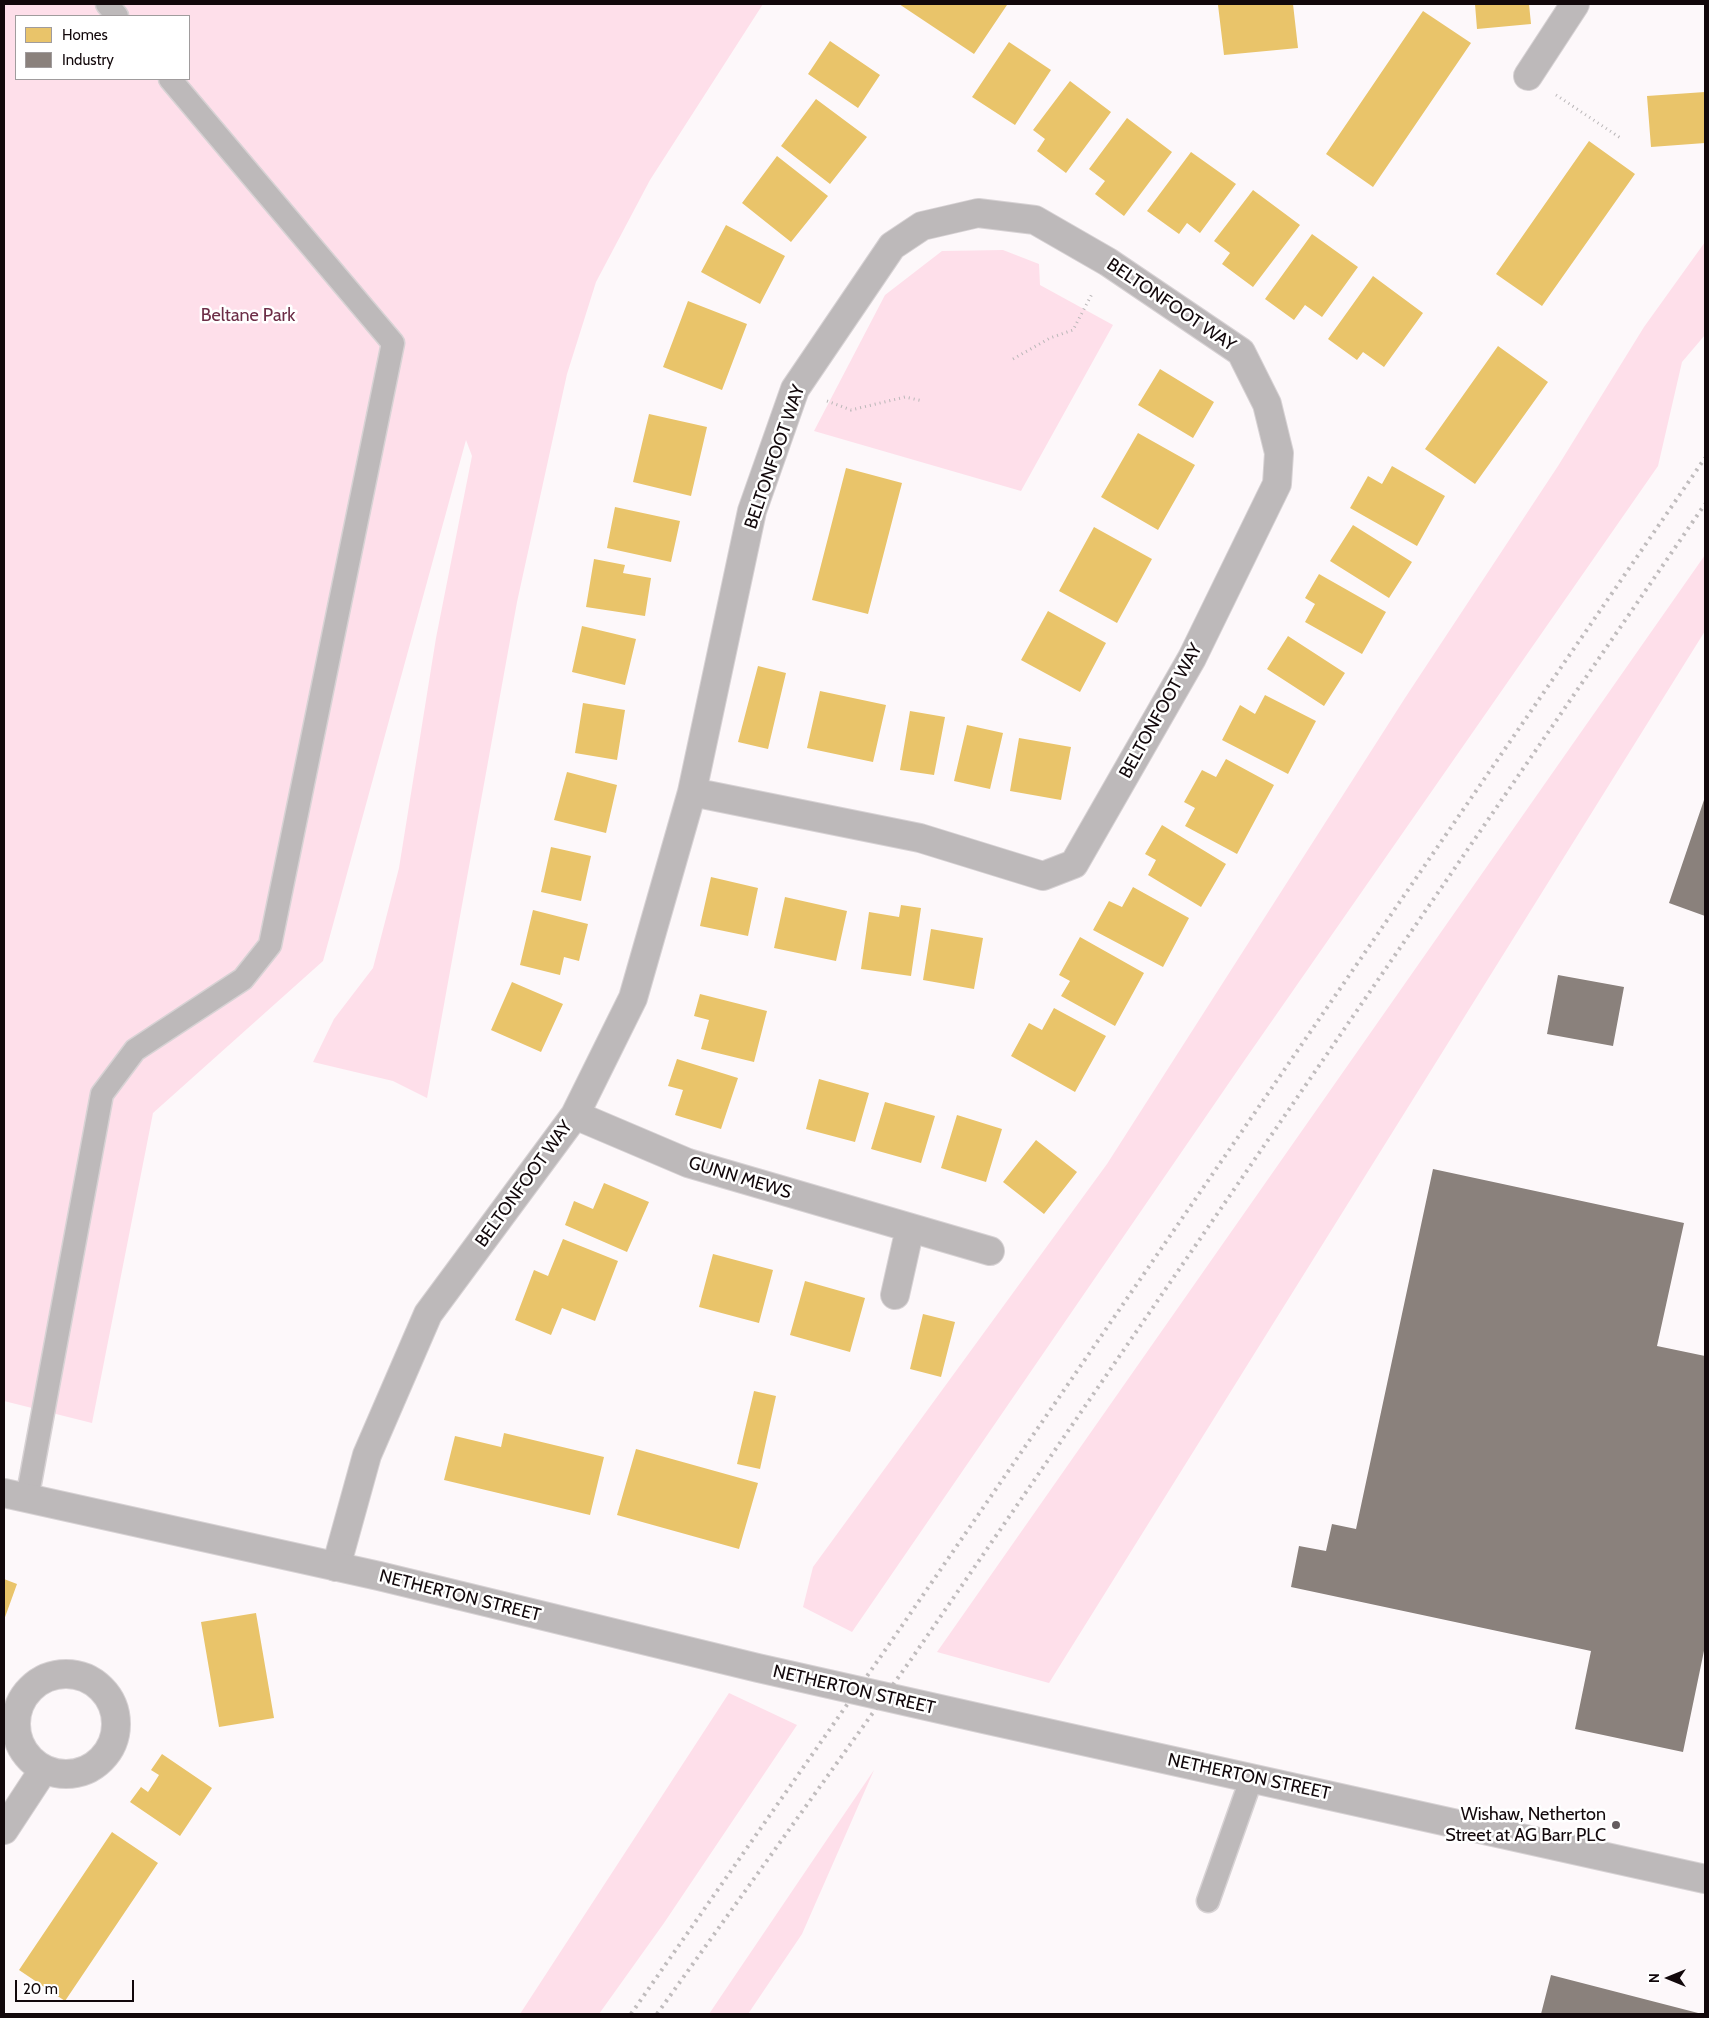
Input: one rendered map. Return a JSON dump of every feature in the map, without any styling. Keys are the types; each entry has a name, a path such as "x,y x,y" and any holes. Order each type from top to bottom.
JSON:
{"street":[{"path":"1528,76 1576,4"},
{"name":"BELTONFOOT WAY","path":"336,1567 367,1455 428,1314 575,1115 633,998 692,792 752,511 795,389 892,246 922,226 978,213 1035,220 1108,262 1241,352 1267,404 1279,453 1277,484 1192,658 1074,864 1043,876 920,838 692,792"},
{"name":"GUNN MEWS","path":"575,1115 688,1163 990,1251"},
{"path":"895,1295 910,1228"},
{"name":"NETHERTON STREET","path":"15,1496 336,1567 776,1672 1705,1879"},
{"path":"4,1830 44,1769"}],"lane":[{"path":"107,4 116,15"},
{"path":"15,1496 102,1094 135,1050 243,979 270,945 393,343 171,80"},
{"path":"1208,1902 1252,1777"}],"path":[{"path":"1528,76 1622,139"},
{"path":"1014,359 1050,338 1073,330 1108,262"},
{"path":"795,389 852,410 905,397 923,400"}],"green space":[{"name":"Beltane Park","path":"4,4 763,4 650,180 596,282 567,374 517,602 427,1098 393,1081 313,1062 334,1019 373,968 399,868 436,638 472,456 466,440 323,961 153,1113 92,1423 4,1401"},
{"path":"1705,242 1705,335 1682,362 1658,466 1244,1061 852,1632 803,1607 813,1567 1107,1164 1405,698 1558,466 1644,327"},
{"path":"1003,250 1039,264 1040,285 1113,325 1021,491 814,431 885,295 942,251"},
{"path":"1705,555 1705,631 1049,1683 937,1652"},
{"path":"729,1693 797,1725 664,1923 599,2014 520,2014"},
{"path":"874,1770 802,1934 748,2014 709,2014"}],"building: Homes":[{"path":"899,4 1006,4 1007,5 974,54"},
{"path":"1293,4 1298,48 1224,55 1218,5"},
{"path":"1475,4 1529,4 1531,24 1477,29"},
{"path":"1423,11 1471,43 1373,187 1326,154"},
{"path":"830,41 880,75 858,108 808,74"},
{"path":"1009,42 1051,70 1015,125 972,97"},
{"path":"1070,81 1111,112 1066,173 1037,151 1045,139 1033,130"},
{"path":"1705,92 1705,143 1651,147 1647,96"},
{"path":"816,99 867,137 830,184 781,146"},
{"path":"1127,118 1172,152 1124,216 1095,194 1105,181 1089,169"},
{"path":"1589,141 1635,174 1542,306 1496,274"},
{"path":"1191,152 1236,184 1200,233 1187,223 1179,234 1147,211"},
{"path":"777,156 828,196 791,242 742,203"},
{"path":"1253,190 1300,225 1253,287 1222,264 1230,253 1214,241"},
{"path":"726,225 785,256 760,304 701,272"},
{"path":"1312,234 1358,267 1322,317 1305,305 1294,320 1265,299"},
{"path":"1373,276 1423,313 1384,367 1363,352 1357,360 1328,339"},
{"path":"688,301 747,324 722,390 663,367"},
{"path":"1498,346 1548,382 1475,484 1425,449"},
{"path":"1160,369 1214,402 1193,438 1138,405"},
{"path":"649,414 707,427 691,496 633,482"},
{"path":"1138,433 1195,465 1158,530 1101,497"},
{"path":"1392,466 1445,496 1417,546 1350,508 1368,476 1382,484"},
{"path":"846,468 902,483 868,614 812,600"},
{"path":"615,507 680,521 671,562 607,548"},
{"path":"1353,525 1412,562 1389,598 1330,561"},
{"path":"1094,527 1152,559 1117,623 1059,591"},
{"path":"594,559 625,565 623,573 651,578 645,616 586,607"},
{"path":"1319,574 1386,612 1362,654 1305,622 1315,604 1305,598"},
{"path":"1048,611 1106,643 1080,692 1021,660"},
{"path":"582,626 636,639 625,685 572,672"},
{"path":"1288,636 1345,673 1324,706 1267,669"},
{"path":"758,666 786,673 768,749 738,742"},
{"path":"820,691 886,705 873,762 807,748"},
{"path":"1265,695 1316,721 1288,774 1222,740 1240,705 1255,714"},
{"path":"583,703 625,710 617,760 575,753"},
{"path":"910,711 945,717 934,775 900,770"},
{"path":"967,725 1003,733 990,789 954,781"},
{"path":"1019,738 1071,747 1061,800 1010,791"},
{"path":"1226,759 1274,785 1237,854 1185,826 1195,808 1184,802 1202,770 1216,777"},
{"path":"567,772 617,785 606,833 554,820"},
{"path":"1162,825 1226,864 1201,907 1148,875 1156,860 1145,854"},
{"path":"551,847 591,856 581,901 541,892"},
{"path":"711,877 758,888 748,936 700,926"},
{"path":"1133,887 1189,918 1163,967 1093,930 1109,901 1122,907"},
{"path":"785,897 847,911 836,961 774,948"},
{"path":"901,905 921,908 911,976 861,969 869,912 899,917"},
{"path":"533,910 588,924 579,961 564,957 560,975 520,965"},
{"path":"931,929 983,938 974,989 923,980"},
{"path":"1080,937 1144,973 1115,1026 1061,996 1070,981 1059,975"},
{"path":"512,982 563,1004 541,1052 491,1030"},
{"path":"700,994 767,1011 754,1062 701,1049 709,1020 694,1016"},
{"path":"1054,1008 1106,1036 1075,1092 1011,1056 1029,1023 1042,1030"},
{"path":"677,1059 738,1078 721,1129 675,1115 683,1090 668,1086"},
{"path":"819,1079 869,1093 855,1142 806,1129"},
{"path":"885,1102 935,1116 921,1163 871,1149"},
{"path":"957,1115 1002,1129 986,1182 941,1168"},
{"path":"1036,1140 1077,1172 1044,1214 1003,1182"},
{"path":"604,1183 649,1202 627,1252 565,1225 574,1201 593,1209"},
{"path":"563,1239 618,1261 595,1321 562,1308 551,1335 515,1320 534,1270 548,1276"},
{"path":"713,1254 773,1270 759,1323 699,1307"},
{"path":"805,1281 865,1298 850,1352 790,1335"},
{"path":"923,1314 955,1322 941,1377 910,1369"},
{"path":"754,1391 776,1396 760,1469 737,1464"},
{"path":"504,1433 604,1457 590,1515 444,1480 455,1436 501,1447"},
{"path":"636,1449 758,1483 739,1549 617,1515"},
{"path":"4,1579 17,1584 4,1620"},
{"path":"256,1613 274,1718 219,1727 201,1622"},
{"path":"162,1754 212,1788 180,1836 130,1802 141,1787 148,1792 154,1783 159,1775 151,1770"},
{"path":"112,1832 158,1863 65,2001 19,1970"}],"building: Industry":[{"path":"1705,797 1705,916 1669,903"},
{"path":"1558,975 1624,987 1613,1046 1547,1034"},
{"path":"1433,1169 1684,1223 1657,1346 1705,1356 1705,1646 1683,1752 1575,1729 1591,1651 1291,1587 1299,1546 1326,1551 1332,1524 1356,1529"},
{"path":"1551,1975 1702,2014 1541,2014"}],"railway":[{"path":"631,2014 888,1646 1705,458"},
{"path":"657,2014 910,1661 1705,504"}],"place":[{"name":"Wishaw, Netherton Street at AG Barr PLC","path":"1616,1825"}]}
